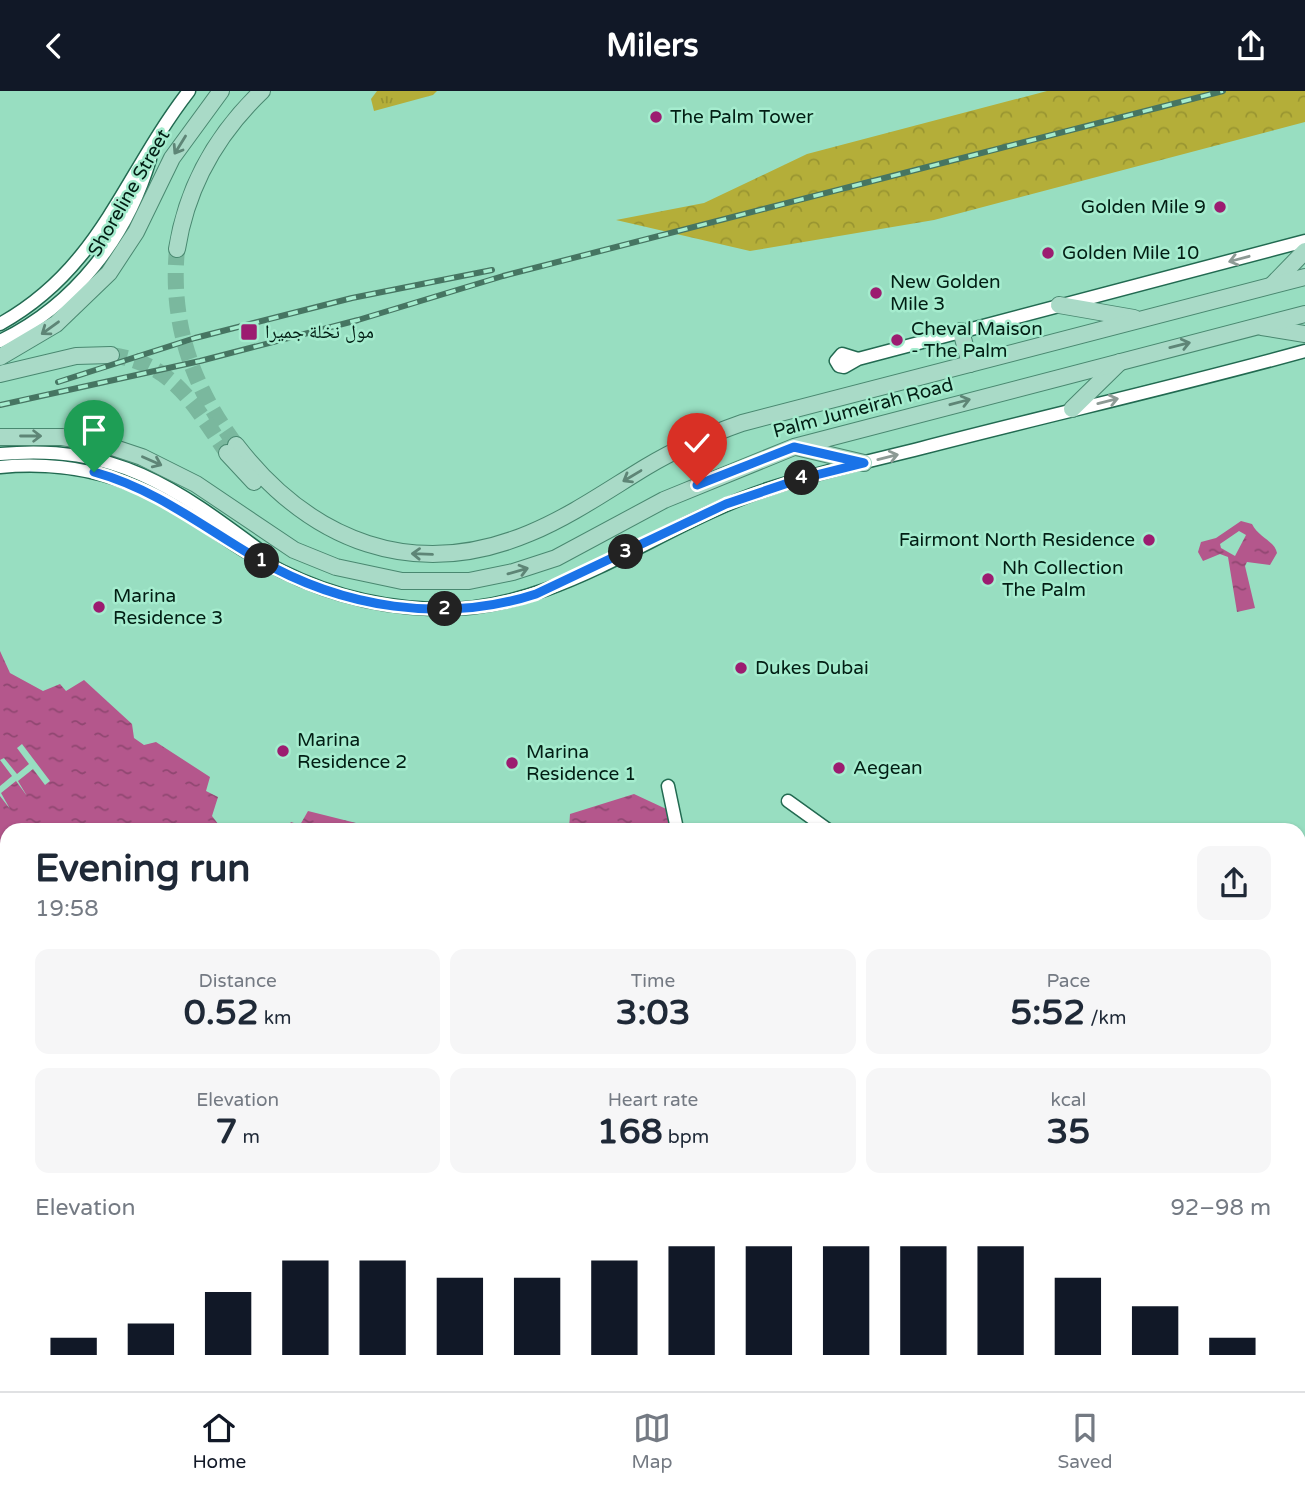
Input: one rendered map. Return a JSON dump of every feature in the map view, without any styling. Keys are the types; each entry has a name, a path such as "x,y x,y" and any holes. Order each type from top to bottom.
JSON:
{"main road":[{"name":"Shoreline Street","path":"0,357 56,324 109,273 136,232 172,158 221,91"},
{"path":"177,249 185,208 200,170 228,128 262,91"},
{"path":"1270,287 1305,251"},
{"name":"Palm Jumeirah Road","path":"231,449 265,480 332,532 381,549 407,554 433,555 484,548 554,522 671,453 718,432 767,416 1305,278"},
{"path":"1059,305 1140,319"},
{"name":"Palm Jumeirah Road","path":"0,437 62,437 103,444 161,465 197,484 275,539 314,560 357,574 424,583 480,579 535,566 697,485 794,447 1305,314"},
{"path":"1256,326 1305,334"},
{"path":"961,331 970,364"},
{"path":"0,374 76,356 111,355"},
{"path":"1072,409 1122,360"},
{"path":"794,447 864,463"}],"street":[{"path":"0,324 49,292 79,261 189,91"},
{"path":"0,341 48,311 98,262 134,203 155,141"},
{"path":"858,359 1305,241"},
{"path":"0,467 76,468 129,483 163,498 247,552 292,575 342,595 395,606 460,609 503,604 553,588 726,504 800,479 1305,351"},
{"path":"0,454 71,455 141,473 189,498 292,575"},
{"path":"668,786 676,823"},
{"path":"788,801 819,823"}],"green space":[{"path":"377,91 437,91 433,95 374,111 371,99"},
{"path":"1047,91 1305,91 1305,122 934,220 750,251 616,220 704,203 807,154"}],"water":[{"path":"1241,521 1252,524 1276,549 1277,553 1270,565 1247,562 1245,566 1255,608 1237,612 1228,557 1220,554 1203,561 1198,552 1201,542 1216,538","holes":["1239,531 1246,535 1235,556 1221,548 1220,544"]},
{"path":"0,651 10,673 43,691 60,684 66,691 84,680 132,724 134,738 144,745 156,742 210,777 206,791 218,797 212,816 217,823 0,823"},
{"path":"634,794 677,814 679,823 569,823 570,814"},
{"path":"308,811 356,823 301,823"}],"pier":[{"path":"22,744 50,781 45,785 33,769 18,781 27,796 16,781 1,793 10,809 0,796 0,786 12,776 0,760 4,758 17,774 29,764 17,748"}],"tunnel":[{"path":"177,249 177,303 187,353 207,400 236,445"},
{"path":"111,355 151,367 166,377 192,403 227,453"}],"railway":[{"path":"0,405 200,361 358,320 503,276 1223,91"},
{"path":"58,382 195,338 352,298 492,270"}],"place":[{"name":"The Palm Tower","path":"656,117"},
{"name":"Golden Mile 9","path":"1220,207"},
{"name":"Golden Mile 10","path":"1048,253"},
{"name":"New Golden Mile 3","path":"876,293"},
{"name":"مول نخلة جميرا","path":"249,332"},
{"name":"Cheval Maison - The Palm","path":"897,340"},
{"name":"Fairmont North Residence","path":"1149,540"},
{"name":"Nh Collection The Palm","path":"988,579"},
{"name":"Marina Residence 3","path":"99,607"},
{"name":"Dukes Dubai","path":"741,668"},
{"name":"Marina Residence 2","path":"283,751"},
{"name":"Marina Residence 1","path":"512,763"},
{"name":"Aegean","path":"839,768"}],"route":[{"path":"94,472 163,498 262,561 312,584 374,603 438,610 481,608 536,594 594,569 673,527 726,504 800,479 864,463 794,447 697,485"}]}
